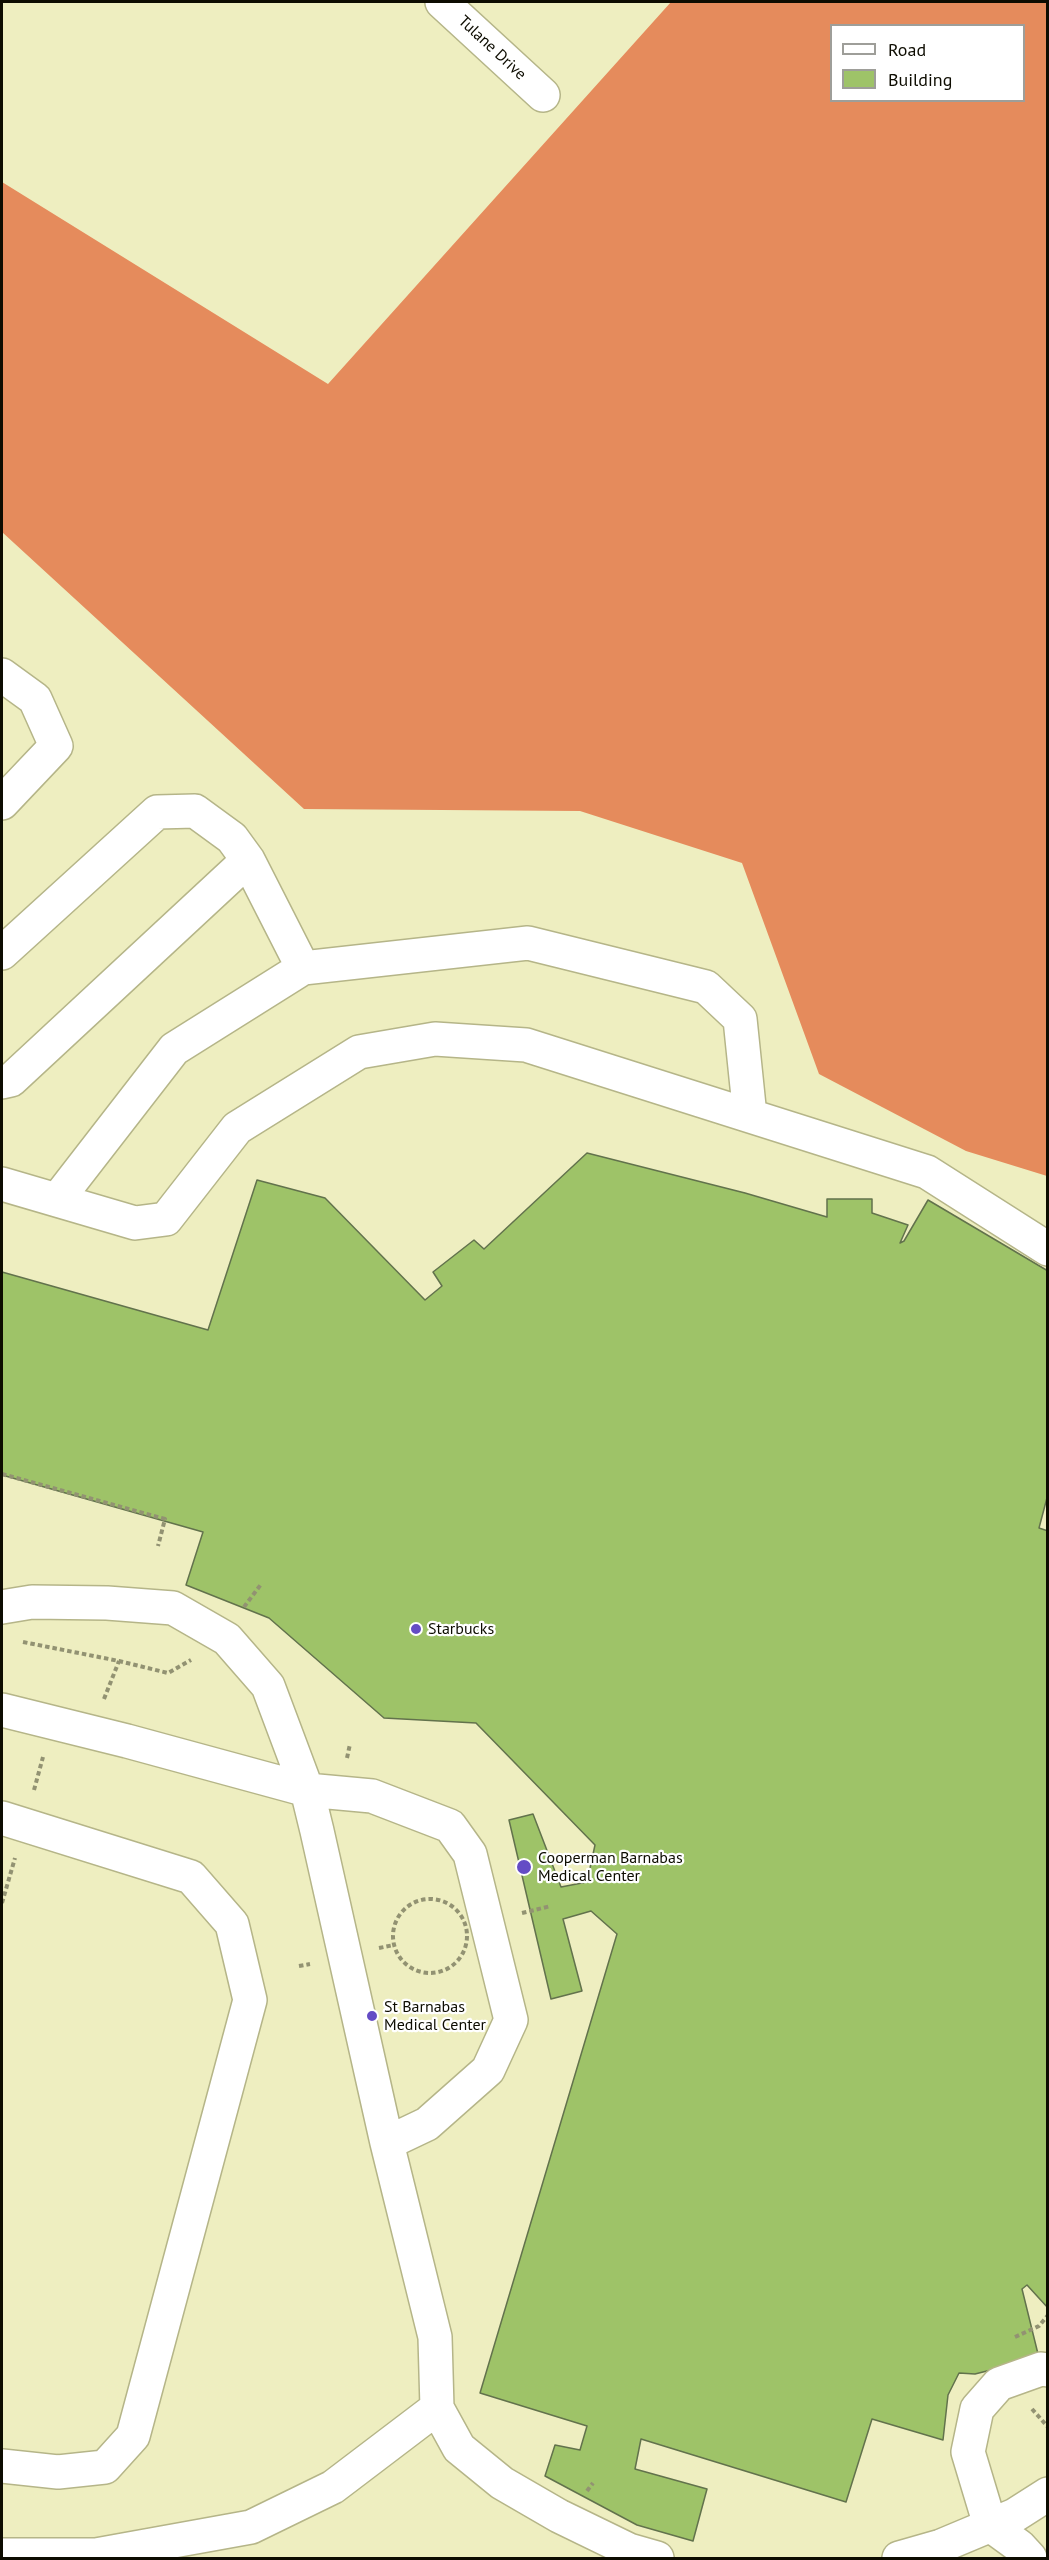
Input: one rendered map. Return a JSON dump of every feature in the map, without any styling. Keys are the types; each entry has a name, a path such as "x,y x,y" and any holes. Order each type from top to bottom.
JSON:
{"street":[{"name":"Tulane Drive","path":"442,2 543,95"},
{"path":"2,675 36,699 56,746 2,803"},
{"path":"2,953 157,812 195,811 232,838 248,860 303,968"},
{"path":"2,1082 11,1080 248,860"},
{"path":"57,1200 174,1049 303,968 528,943 706,987 740,1019 750,1116"},
{"path":"2,1184 135,1223 166,1219 237,1128 359,1052 435,1039 526,1045 927,1172 1047,1249"},
{"path":"2,1607 32,1602 107,1603 173,1608 222,1636 268,1686 307,1790 387,2143 435,2337 437,2408 459,2448 502,2483 559,2516 629,2550 657,2559"},
{"path":"2,1710 307,1790 372,1796 450,1826 470,1854 511,2020 488,2070 427,2124 387,2143"},
{"path":"2,2466 58,2472 105,2467 133,2436 250,2000 232,1924 191,1877 13,1822"},
{"path":"1030,2559 1019,2546 990,2525 968,2452 977,2409 999,2384 1041,2369 1047,2370"},
{"path":"2,2555 95,2557 251,2527 333,2487 437,2408"},
{"path":"899,2559 941,2546 1015,2515 1043,2506"}],"path":[{"path":"2,1474 165,1519 158,1546"},
{"path":"19,1641 168,1673 212,1648 222,1636"},
{"path":"94,1733 108,1684 119,1661"},
{"path":"2,1903 13,1822 44,1753"},
{"path":"426,1898 448,1903 457,1910 466,1926 467,1945 461,1957 452,1966 440,1972 428,1973 416,1970 404,1963 396,1953 393,1940 398,1917 414,1902 426,1898"}],"shaded area":[{"path":"671,2 1047,2 1047,1176 966,1151 819,1074 742,863 580,811 304,809 2,532 2,182 328,384"}],"building":[{"name":"Cooperman Barnabas Medical Center","path":"587,1153 745,1193 827,1217 827,1199 872,1199 872,1213 908,1225 900,1243 904,1241 928,1200 1048,1271 1048,1494 1039,1528 1048,1531 1048,2308 1027,2285 1022,2289 1039,2358 975,2374 959,2373 948,2395 943,2440 872,2419 846,2502 641,2439 635,2469 707,2489 693,2541 637,2525 545,2476 555,2445 580,2450 587,2426 480,2393 617,1934 591,1911 563,1919 582,1991 551,1999 509,1820 533,1814 561,1887 587,1882 595,1845 476,1723 384,1718 269,1618 186,1585 203,1532 2,1475 2,1272 208,1330 257,1180 325,1198 425,1300 442,1286 433,1272 474,1240 484,1249"}],"place":[{"name":"Starbucks","path":"416,1629"},
{"name":"Cooperman Barnabas Medical Center","path":"524,1867"},
{"name":"St Barnabas Medical Center","path":"372,2016"}]}
